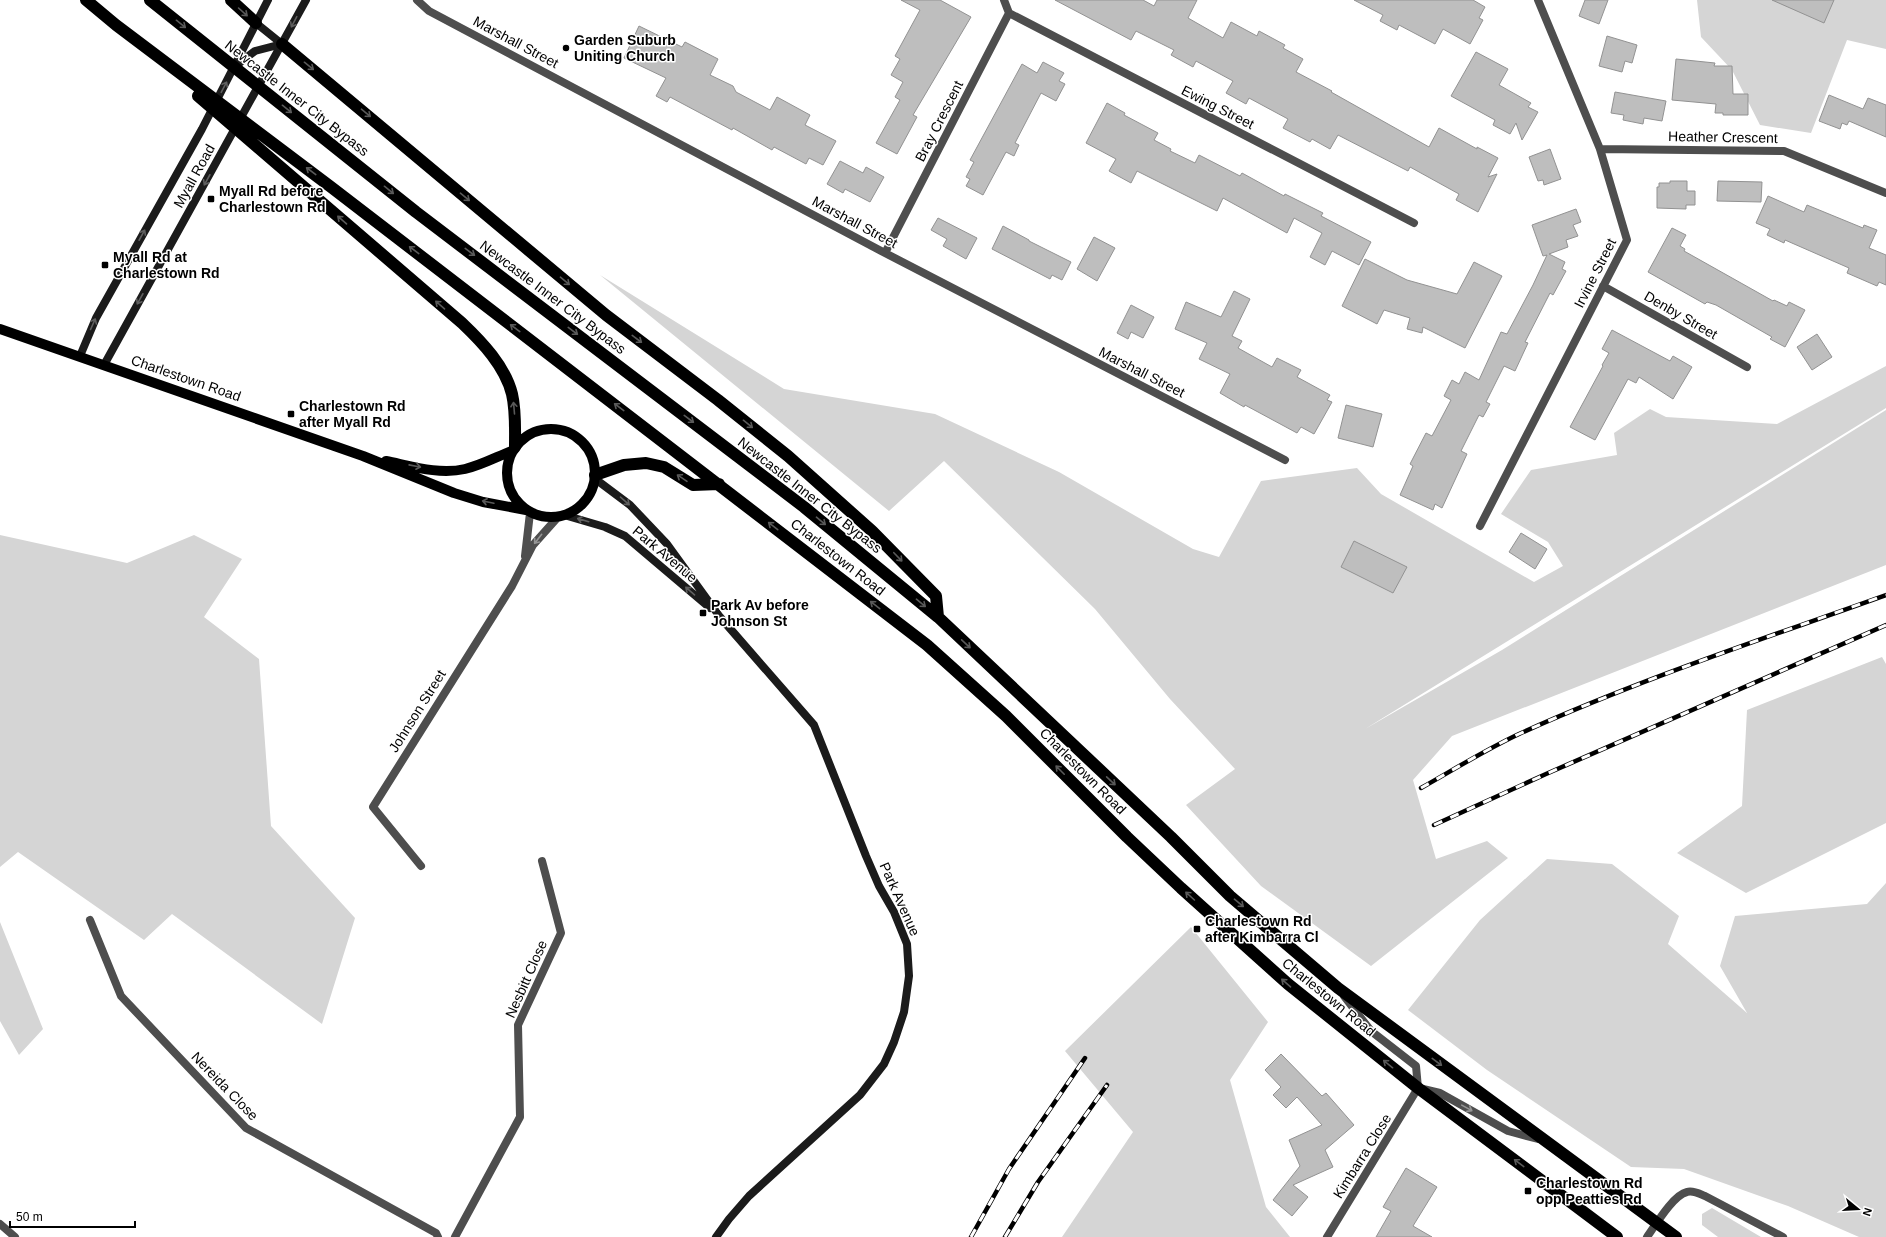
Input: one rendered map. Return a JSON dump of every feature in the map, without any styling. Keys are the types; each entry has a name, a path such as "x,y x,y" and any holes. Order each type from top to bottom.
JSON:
{"highway":[{"path":"86,0 472,333 498,364 510,385 514,405 514,448"},
{"name":"Newcastle Inner City Bypass","path":"150,0 416,212 804,507 938,617"},
{"path":"231,0 256,23"},
{"path":"116,25 338,192 719,484"},
{"path":"282,44 606,315 718,400 788,456 872,530 936,596 938,617"},
{"path":"594,476 624,465 646,463 664,467 693,485 719,484"},
{"name":"Charlestown Road","path":"719,484 926,645 1006,716 1127,837 1288,984 1418,1088 1617,1237"},
{"name":"Charlestown Road","path":"938,617 1171,837 1230,896 1338,988 1676,1237"}],"main road":[{"name":"Myall Road","path":"80,356 96,318 202,129 233,70 246,51 256,23 268,0"},
{"name":"Myall Road","path":"104,365 306,0"},
{"path":"256,23 282,44"},
{"path":"246,51 282,44"},
{"name":"Charlestown Road","path":"0,329 362,456 454,493 483,502 528,511 546,517 561,516"},
{"name":"Charlestown Road","path":"362,456 430,469 452,471 474,466 514,448 523,439 540,431 556,430 570,434 578,439 589,453 593,461 594,476"},
{"path":"514,448 507,472 509,483 516,500 528,511"},
{"path":"561,516 576,509 587,498 593,486 594,476"},
{"name":"Park Avenue","path":"594,476 630,505 667,544 720,617 814,725 866,856 879,886 894,912 907,944 909,976 904,1012 894,1042 874,1079 845,1110 749,1196 724,1225 716,1237"},
{"name":"Park Avenue","path":"561,516 605,527 625,536 720,617"}],"street":[{"name":"Marshall Street","path":"417,0 429,10 885,253 1285,460"},
{"path":"1004,0 1009,13"},
{"name":"Irvine Street","path":"1480,526 1627,240 1600,149 1538,0"},
{"name":"Bray Crescent","path":"885,253 1009,13"},
{"name":"Ewing Street","path":"1009,13 1414,223"},
{"name":"Heather Crescent","path":"1600,149 1784,151 1886,193"},
{"name":"Denby Street","path":"1603,286 1747,367"},
{"name":"Johnson Street","path":"522,564 527,544 528,511"},
{"name":"Johnson Street","path":"421,866 373,807 515,580 533,545 561,516"},
{"name":"Nesbitt Close","path":"454,1237 520,1117 518,1025 561,933 542,861"},
{"name":"Nereida Close","path":"90,920 121,996 246,1128 436,1232 438,1237"},
{"name":"Charlestown Road","path":"1338,988 1371,1031 1416,1066 1418,1088 1440,1093 1508,1131 1541,1139"},
{"name":"Kimbarra Close","path":"1327,1237 1418,1088"},
{"path":"1647,1237 1678,1197 1686,1192 1695,1192 1729,1207 1755,1224 1783,1237"},
{"path":"0,1224 15,1237"}],"shaded area":[{"path":"1697,0 1886,0 1886,49 1847,40 1811,133 1760,125 1732,70 1701,37"},
{"path":"600,275 784,389 935,414 1059,472 1193,549 1219,557 1261,481 1357,468 1381,494 1534,582 1563,566 1548,542 1501,514 1531,470 1617,455 1614,433 1650,409 1666,417 1777,424 1886,366 1886,408 1365,729 1502,650 1886,410 1886,565 1452,736 1413,780 1436,859 1487,841 1508,858 1371,966 1261,886 1186,805 1235,769 1170,699 1095,609 944,461 889,511"},
{"path":"0,535 127,563 194,535 242,559 204,617 259,659 271,826 355,918 322,1024 172,914 144,940 18,852 0,867"},
{"path":"1882,657 1886,664 1886,823 1746,893 1677,853 1742,806 1747,710"},
{"path":"1547,859 1612,864 1679,916 1668,944 1747,1013 1720,966 1735,916 1867,904 1886,883 1886,1237 1859,1237 1788,1206 1684,1169 1631,1167 1487,1070 1408,1010 1480,920"},
{"path":"0,922 43,1029 19,1055 0,1021"},
{"path":"1191,927 1268,1022 1230,1080 1266,1207 1290,1237 1062,1237 1133,1132 1065,1051"},
{"path":"1712,1208 1761,1237 1718,1237 1702,1225 1702,1214"}],"building":[{"path":"901,0 940,0 971,17 913,115 917,117 897,154 876,143 900,100 895,97 903,82 891,75 900,59 895,56 920,10"},
{"path":"1055,0 1143,0 1154,6 1157,0 1197,0 1188,18 1223,38 1231,22 1257,36 1259,31 1285,45 1283,48 1303,59 1296,72 1429,147 1439,128 1477,149 1477,147 1498,158 1488,177 1497,174 1478,212 1456,200 1459,194 1410,167 1408,171 1338,135 1330,149 1312,139 1310,142 1283,128 1288,119 1249,98 1246,104 1226,93 1233,81 1196,61 1193,67 1171,55 1174,50 1136,31 1131,40"},
{"path":"1354,0 1473,0 1485,7 1479,18 1483,20 1470,44 1443,29 1435,44 1399,25 1397,30 1380,21 1383,15"},
{"path":"1585,0 1608,0 1599,24 1579,16"},
{"path":"1772,0 1834,0 1824,23"},
{"path":"639,26 682,47 685,42 718,59 710,75 733,86 736,92 770,110 777,97 810,115 805,125 836,141 823,165 809,158 806,164 774,147 772,150 733,128 732,130 670,97 667,102 656,96 666,78 624,58"},
{"path":"1607,36 1637,45 1632,63 1625,61 1622,72 1599,66"},
{"path":"1476,52 1508,69 1499,85 1531,103 1528,107 1538,112 1522,140 1516,123 1510,134 1493,125 1495,120 1451,96"},
{"path":"1676,59 1715,63 1714,66 1732,66 1733,94 1748,94 1748,115 1723,115 1723,113 1715,113 1716,104 1672,100"},
{"path":"1043,62 1064,73 1059,81 1065,84 1056,101 1041,93 1015,143 1019,145 1014,156 1006,152 983,195 966,186 970,179 966,177 974,162 970,160 1022,64 1037,73"},
{"path":"1615,92 1666,101 1662,121 1644,118 1643,124 1623,120 1624,115 1611,113"},
{"path":"1829,95 1863,109 1868,98 1886,105 1886,137 1849,121 1847,125 1842,123 1840,129 1819,121"},
{"path":"1107,103 1125,113 1124,115 1158,133 1154,140 1171,149 1170,151 1195,163 1199,155 1240,176 1242,173 1284,196 1285,194 1323,213 1321,216 1371,242 1359,265 1332,251 1325,265 1310,257 1322,233 1294,218 1287,233 1223,198 1217,211 1137,171 1131,183 1109,171 1116,159 1086,143"},
{"path":"1550,149 1561,179 1544,185 1543,180 1538,181 1529,157"},
{"path":"840,161 863,173 866,167 884,177 870,202 845,189 843,193 827,184"},
{"path":"1670,181 1687,181 1687,191 1695,191 1695,205 1686,205 1686,209 1657,208 1657,187 1659,187 1659,183 1670,183"},
{"path":"1718,181 1762,182 1761,202 1717,201"},
{"path":"1768,196 1804,212 1807,205 1863,228 1864,225 1877,230 1869,248 1886,255 1886,285 1879,282 1877,286 1847,273 1849,268 1785,240 1784,243 1767,235 1770,229 1756,223"},
{"path":"1576,209 1581,222 1573,225 1578,236 1566,240 1568,247 1549,254 1565,262 1562,269 1566,271 1553,295 1550,293 1525,342 1528,343 1515,371 1504,366 1486,402 1490,404 1483,417 1479,415 1461,451 1467,454 1442,508 1435,504 1433,510 1400,495 1413,466 1410,464 1426,433 1432,436 1451,400 1444,396 1452,380 1459,384 1465,372 1479,380 1501,332 1507,334 1533,285 1547,255 1543,256 1532,225"},
{"path":"938,218 977,238 966,259 943,246 947,239 931,230"},
{"path":"1003,226 1071,262 1062,280 1052,275 1050,279 992,249"},
{"path":"1672,228 1686,235 1680,246 1685,249 1684,251 1773,301 1774,300 1787,306 1789,302 1805,310 1785,347 1770,339 1772,337 1716,305 1707,302 1705,304 1648,272"},
{"path":"1094,237 1115,248 1097,281 1077,269"},
{"path":"1365,259 1407,280 1457,294 1474,262 1502,276 1465,348 1423,327 1422,333 1407,329 1410,318 1384,310 1377,324 1342,306"},
{"path":"1234,291 1250,299 1232,336 1242,341 1238,348 1272,367 1277,358 1301,370 1297,377 1330,395 1327,400 1332,402 1314,434 1301,427 1297,433 1245,405 1244,407 1220,393 1230,374 1199,359 1207,343 1175,329 1186,302 1221,317"},
{"path":"1131,305 1154,317 1143,338 1131,332 1128,339 1117,333"},
{"path":"1612,330 1670,361 1673,356 1692,367 1673,399 1639,377 1636,383 1628,379 1595,440 1570,427 1609,353 1602,349"},
{"path":"1817,334 1832,357 1812,370 1797,347"},
{"path":"1346,405 1382,414 1373,447 1338,438"},
{"path":"1521,533 1547,549 1535,569 1509,552"},
{"path":"1354,541 1407,567 1393,593 1341,567"},
{"path":"1281,1054 1322,1096 1326,1093 1354,1125 1325,1150 1333,1167 1293,1185 1308,1197 1292,1216 1273,1200 1300,1166 1289,1140 1322,1125 1297,1097 1286,1108 1273,1095 1281,1087 1265,1070"},
{"path":"1406,1168 1437,1187 1413,1226 1432,1237 1376,1237 1391,1211 1383,1207"}],"railway":[{"path":"1421,788 1506,740 1564,714 1655,678 1886,595"},
{"path":"1434,825 1546,774 1886,625"},
{"path":"971,1237 1009,1169 1085,1058"},
{"path":"1005,1237 1038,1182 1107,1085"}],"place":[{"name":"Garden Suburb Uniting Church","path":"566,48"},
{"name":"Myall Rd before Charlestown Rd","path":"211,199"},
{"name":"Myall Rd at Charlestown Rd","path":"105,265"},
{"name":"Charlestown Rd after Myall Rd","path":"291,414"},
{"name":"Park Av before Johnson St","path":"703,613"},
{"name":"Charlestown Rd after Kimbarra Cl","path":"1197,929"},
{"name":"Charlestown Rd opp Peatties Rd","path":"1528,1191"}]}
